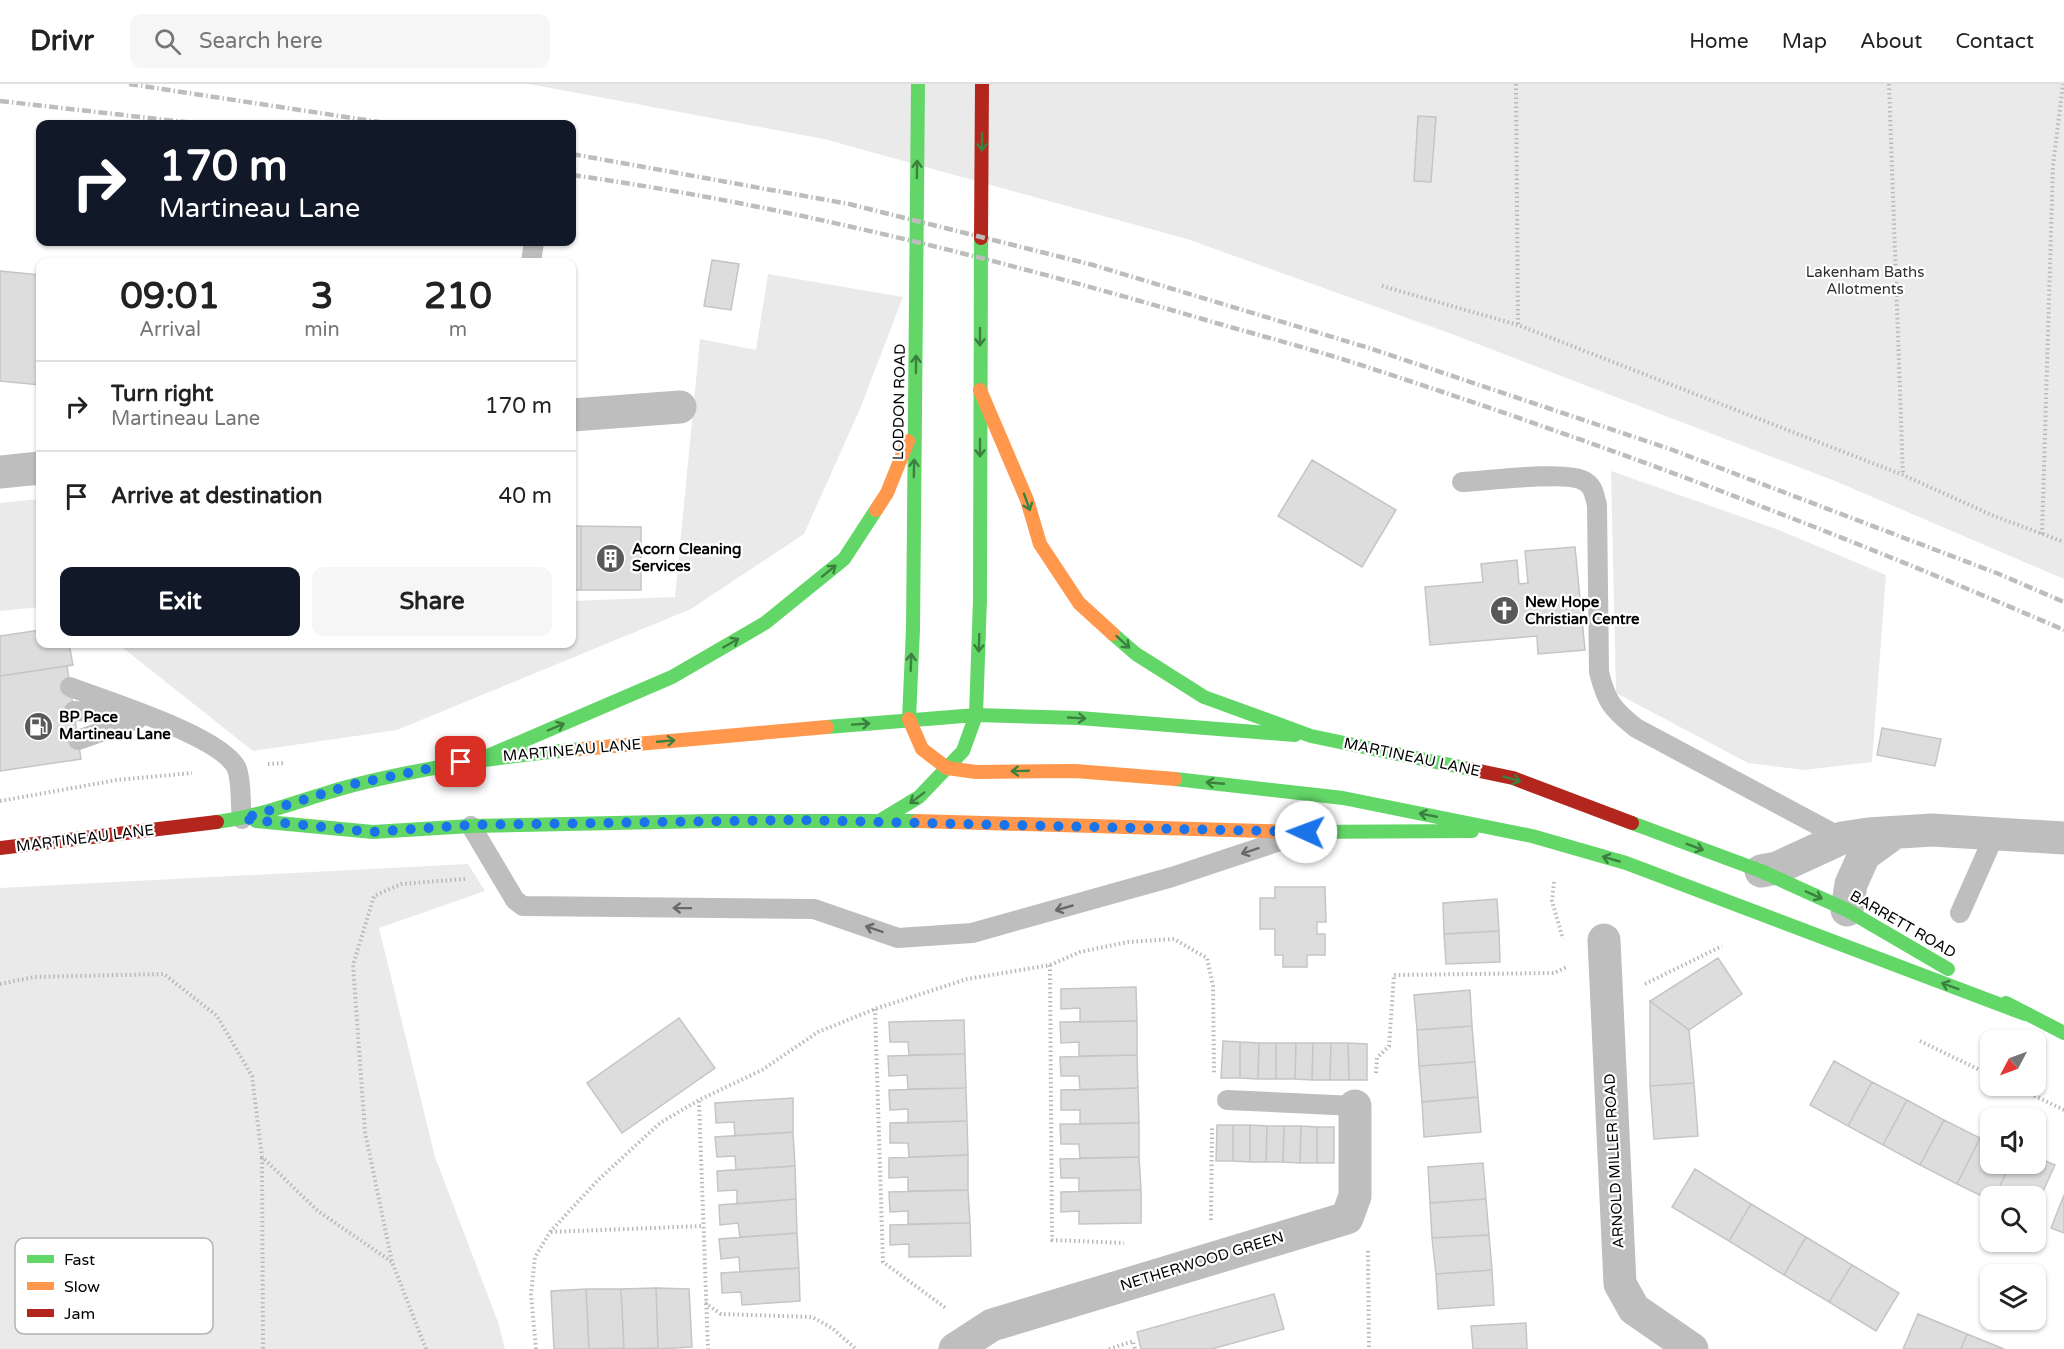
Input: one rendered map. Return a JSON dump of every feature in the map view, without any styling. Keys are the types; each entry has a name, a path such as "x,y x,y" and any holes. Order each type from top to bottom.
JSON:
{"main road":[{"name":"LODDON ROAD","path":"909,721 918,84"},
{"path":"881,820 919,797 963,751 976,715 980,599 982,84"},
{"path":"980,390 1026,500 1041,544 1079,603 1136,654 1204,697 1311,736"},
{"path":"483,758 672,677 765,623 844,559 887,493 915,422"},
{"name":"MARTINEAU LANE","path":"0,848 242,819 354,784 483,758 976,715 1080,718 1311,736 1513,778 1761,871"},
{"name":"MARTINEAU LANE","path":"909,721 922,750 947,768 976,772 1076,771 1231,784 1343,798 1506,831 1626,863 1744,910"},
{"name":"MARTINEAU LANE","path":"242,819 373,832 471,825 881,820 1306,832 1506,831"},
{"name":"BARRETT ROAD","path":"1761,871 1847,910 2025,1014 2064,1033"},
{"name":"BARRETT ROAD","path":"1744,910 2025,1014"}],"street":[{"path":"576,415 680,408"},
{"path":"0,472 36,468"},
{"path":"1761,871 1778,868 1842,838 1868,834 1932,830 2064,838"},
{"path":"1847,910 1851,884 1864,855 1893,834"},
{"name":"ARNOLD MILLER ROAD","path":"1604,940 1620,1284 1634,1309 1692,1349"},
{"name":"NETHERWOOD GREEN","path":"964,1342 992,1325 1145,1278 1348,1226 1355,1196 1355,1106"}],"lane":[{"path":"1462,482 1563,476 1583,480 1593,489 1597,505 1599,672 1605,698 1617,713 1636,728 1842,838"},
{"path":"70,687 194,735 224,755 237,768 242,819"},
{"path":"74,711 146,716"},
{"path":"78,740 146,716"},
{"path":"471,825 515,900 523,906 814,909 898,938 972,933 1172,877 1306,832"},
{"path":"1960,913 1995,834"},
{"path":"1227,1100 1355,1106"}],"path":[{"path":"1516,84 1518,325"},
{"path":"1889,84 1903,475"},
{"path":"2042,534 2053,166 2063,84"},
{"path":"1382,285 1518,325 1903,475 1994,516 2064,542"},
{"path":"0,801 117,780 296,761"},
{"path":"426,1349 392,1262 365,1132 353,964 374,896 401,884 477,878 471,825"},
{"path":"536,1349 531,1294 535,1257 550,1232 598,1180 660,1123 699,1100 762,1070 818,1032 875,1009 967,979 1050,965 1080,952 1128,942 1174,939 1208,958 1213,987"},
{"path":"1605,979 1636,989 1722,946"},
{"path":"1376,1076 1377,1058 1389,1046 1394,975 1554,974 1571,964"},
{"path":"1050,965 1052,1240 1134,1243 1145,1278"},
{"path":"0,984 34,977 164,974 217,1016 252,1077 262,1157 262,1349"},
{"path":"875,1009 883,1262 958,1317 964,1342"},
{"path":"1920,1041 1980,1070"},
{"path":"2035,1096 2064,1110"},
{"path":"699,1100 708,1349"},
{"path":"262,1157 318,1211 392,1262"},
{"path":"550,1232 703,1227"},
{"path":"705,1302 721,1314 812,1317 832,1328 856,1349"},
{"path":"1109,1349 1133,1341 1135,1349"}],"green space":[{"name":"Lakenham Baths Allotments","path":"529,84 2064,84 2064,579 1835,481 1449,333 1187,239 824,139"},
{"path":"768,274 903,297 860,409 804,534 691,609 397,730 253,751 123,648 576,648 576,601 675,597 700,339 756,350"},
{"path":"1611,471 1779,530 1886,575 1872,762 1804,770 1748,763 1616,693"},
{"path":"36,499 36,607 0,611 0,503"},
{"path":"468,864 485,891 379,928 435,1157 498,1322 505,1349 0,1349 0,888"}],"building":[{"path":"1418,116 1436,117 1431,182 1414,181"},
{"path":"712,260 739,264 731,310 704,306"},
{"path":"0,271 36,275 36,385 0,381"},
{"path":"1312,460 1396,510 1362,567 1278,516"},
{"path":"576,526 581,526 581,590 576,590"},
{"name":"Acorn Cleaning Services","path":"581,526 641,527 641,590 581,590"},
{"name":"New Hope Christian Centre","path":"1575,547 1585,650 1538,654 1537,636 1430,645 1425,587 1483,582 1481,564 1517,560 1519,584 1528,583 1525,551"},
{"path":"36,631 36,648 70,648 73,665 0,676 0,636"},
{"name":"BP Pace Martineau Lane","path":"67,666 81,759 0,771 0,676"},
{"path":"1882,728 1941,739 1935,766 1877,755"},
{"path":"1275,887 1325,887 1326,922 1317,922 1317,934 1325,934 1325,955 1307,955 1307,967 1283,967 1283,955 1275,955 1275,929 1260,929 1260,898 1275,898"},
{"path":"1497,899 1499,931 1444,934 1443,903"},
{"path":"1499,931 1500,962 1446,964 1444,934"},
{"path":"1718,958 1742,994 1689,1030 1650,1001"},
{"path":"1136,987 1137,1021 1080,1022 1080,1008 1061,1009 1061,989"},
{"path":"1470,990 1472,1026 1417,1030 1414,995"},
{"path":"1650,1001 1689,1030 1694,1083 1650,1086"},
{"path":"679,1018 715,1068 622,1133 587,1083"},
{"path":"964,1020 965,1054 909,1055 908,1042 890,1042 889,1022"},
{"path":"1137,1021 1137,1055 1079,1056 1079,1042 1061,1043 1060,1022"},
{"path":"1472,1026 1475,1062 1419,1066 1417,1030"},
{"path":"1223,1041 1240,1042 1240,1078 1221,1078"},
{"path":"1240,1042 1259,1043 1258,1079 1240,1078"},
{"path":"1259,1043 1276,1043 1276,1079 1258,1079"},
{"path":"1276,1043 1296,1043 1295,1079 1276,1079"},
{"path":"1296,1043 1313,1043 1312,1080 1295,1079"},
{"path":"1313,1043 1331,1043 1330,1080 1312,1080"},
{"path":"1331,1043 1348,1043 1349,1080 1330,1080"},
{"path":"1348,1043 1367,1044 1367,1080 1349,1080"},
{"path":"965,1054 966,1088 908,1089 907,1075 889,1076 888,1056"},
{"path":"1137,1055 1138,1088 1080,1090 1079,1076 1061,1076 1060,1057"},
{"path":"1834,1061 1872,1082 1848,1126 1810,1105"},
{"path":"1475,1062 1478,1097 1422,1102 1419,1066"},
{"path":"1872,1082 1907,1100 1883,1145 1848,1126"},
{"path":"1694,1083 1698,1136 1654,1139 1650,1086"},
{"path":"966,1088 967,1121 908,1123 908,1109 890,1110 889,1090"},
{"path":"1138,1088 1139,1123 1080,1124 1080,1110 1061,1110 1061,1090"},
{"path":"1478,1097 1481,1132 1424,1137 1422,1102"},
{"path":"793,1098 793,1132 735,1136 734,1122 716,1123 715,1103"},
{"path":"1907,1100 1944,1120 1920,1165 1883,1145"},
{"path":"1944,1120 1980,1138 1957,1184 1920,1165"},
{"path":"967,1121 968,1155 909,1157 908,1143 890,1143 890,1123"},
{"path":"1139,1123 1139,1157 1080,1158 1079,1144 1061,1144 1060,1124"},
{"path":"1217,1125 1233,1125 1233,1161 1216,1161"},
{"path":"1233,1125 1250,1125 1250,1162 1233,1161"},
{"path":"1250,1125 1267,1126 1266,1162 1250,1162"},
{"path":"1267,1126 1284,1126 1283,1162 1266,1162"},
{"path":"1284,1126 1301,1126 1300,1163 1283,1162"},
{"path":"1301,1126 1317,1127 1317,1163 1300,1163"},
{"path":"1317,1127 1334,1127 1334,1163 1317,1163"},
{"path":"793,1132 795,1166 736,1170 735,1156 717,1157 715,1137"},
{"path":"1980,1138 1980,1174 2005,1174 2000,1186 1980,1186 1980,1195 1957,1184"},
{"path":"968,1155 968,1190 908,1191 908,1177 889,1178 889,1158"},
{"path":"1139,1157 1141,1190 1079,1191 1079,1178 1061,1178 1060,1159"},
{"path":"2046,1161 2055,1165 2046,1186 2000,1186 2005,1174 2046,1174"},
{"path":"1483,1163 1486,1199 1430,1203 1428,1167"},
{"path":"795,1166 796,1199 737,1204 737,1190 718,1191 717,1171"},
{"path":"1695,1169 1751,1204 1729,1241 1672,1207"},
{"path":"968,1190 970,1223 908,1224 908,1211 890,1212 889,1192"},
{"path":"1141,1190 1141,1223 1079,1224 1079,1211 1061,1212 1061,1192"},
{"path":"2064,1195 2064,1233 2051,1228"},
{"path":"796,1199 797,1233 740,1237 738,1223 720,1225 719,1205"},
{"path":"1486,1199 1489,1235 1432,1238 1430,1203"},
{"path":"1751,1204 1806,1237 1784,1275 1729,1241"},
{"path":"970,1223 971,1256 909,1257 909,1244 890,1245 890,1225"},
{"path":"797,1233 799,1268 740,1272 739,1257 721,1259 719,1239"},
{"path":"1489,1235 1492,1270 1436,1274 1432,1238"},
{"path":"1806,1237 1852,1265 1829,1302 1784,1275"},
{"path":"1852,1265 1899,1293 1876,1331 1829,1302"},
{"path":"799,1268 800,1301 742,1305 741,1292 722,1293 721,1273"},
{"path":"1492,1270 1494,1305 1438,1309 1436,1274"},
{"path":"656,1288 658,1348 624,1349 621,1289"},
{"path":"656,1288 689,1289 692,1347 658,1349"},
{"path":"586,1289 589,1349 554,1349 551,1291"},
{"path":"586,1289 621,1289 624,1348 589,1349"},
{"path":"1274,1294 1284,1329 1212,1349 1141,1349 1137,1332"},
{"path":"1918,1314 1967,1334 1961,1349 1903,1349"},
{"path":"1526,1323 1527,1349 1473,1349 1471,1326"},
{"path":"1967,1334 2004,1349 1961,1349"}],"railway":[{"path":"129,84 366,120"},
{"path":"0,101 167,120"},
{"path":"576,155 849,204 1093,265 1369,348 1670,449 1999,574 2064,602"},
{"path":"576,176 731,202 888,235 1122,296 1330,355 1548,428 1721,491 1808,524 2064,630"}],"traffic: fast":[{"path":"909,719 913,629 918,84"},
{"path":"881,820 919,797 963,751 976,715 980,599 981,238"},
{"path":"483,758 672,677 765,623 844,559 876,510"},
{"path":"1113,634 1136,654 1204,697 1311,736 1470,769"},
{"path":"827,727 976,715 1079,718 1295,735"},
{"path":"217,822 269,811 354,785 410,772 495,758 581,749"},
{"path":"1175,779 1343,798 1532,836 1626,863 2025,1014"},
{"path":"256,821 373,832 471,826 709,821 917,821"},
{"path":"1632,823 1761,871 1847,910 1948,969"},
{"path":"1298,832 1472,831"},
{"path":"2006,1003 2064,1033"}],"traffic: slow":[{"path":"980,390 1027,500 1040,544 1079,603 1113,634"},
{"path":"876,510 887,493 908,441"},
{"path":"909,719 922,749 947,768 976,772 1075,771 1175,779"},
{"path":"581,749 827,727"},
{"path":"917,821 1298,832"}],"traffic: jam":[{"path":"981,238 982,84"},
{"path":"1470,769 1513,778 1632,823"},
{"path":"0,848 217,822"}],"place":[{"name":"Acorn Cleaning Services","path":"611,558"},
{"name":"New Hope Christian Centre","path":"1504,611"},
{"name":"BP Pace Martineau Lane","path":"38,726"}],"route":[{"path":"461,762 354,784 242,819 373,832 471,825 881,820 1022,826 1306,832"}]}
